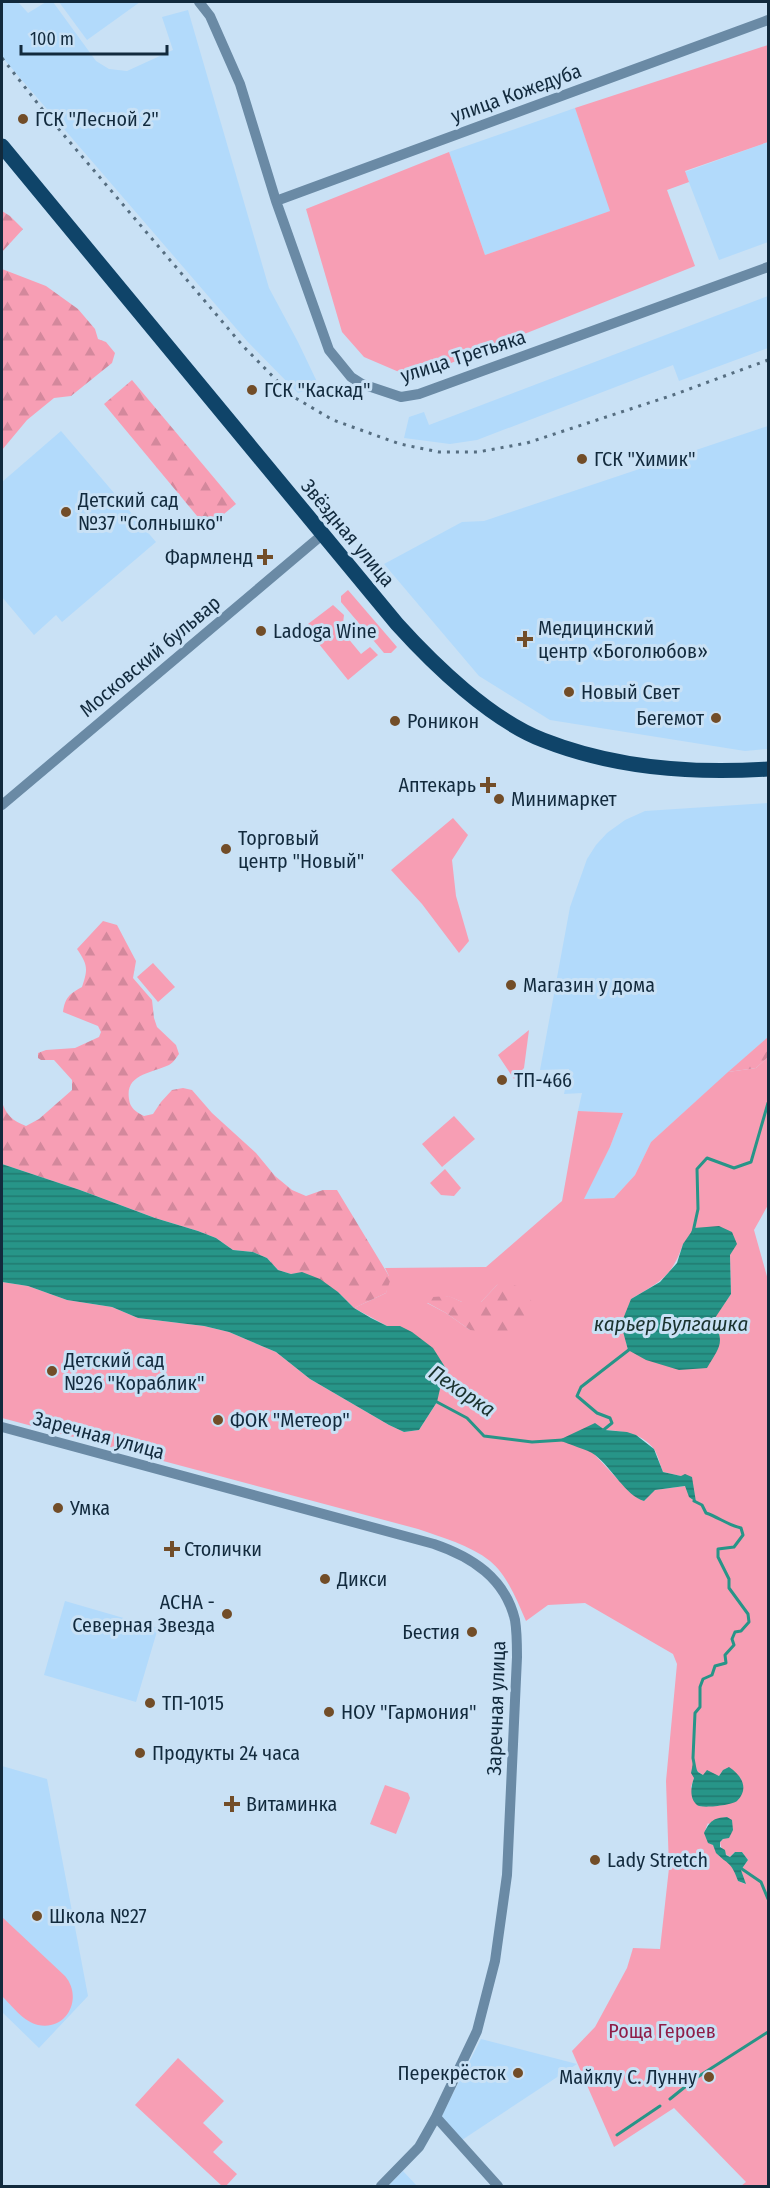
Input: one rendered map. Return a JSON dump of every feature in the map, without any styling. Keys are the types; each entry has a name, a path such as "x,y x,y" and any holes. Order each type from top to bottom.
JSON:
{"main road":[{"name":"Звёздная улица","path":"2,146 322,535 411,639 469,693 501,717 535,736 576,751 624,763 687,770 768,769"}],"street":[{"name":"улица Третьяка","path":"200,2 210,16 240,84 276,201 329,350 351,377 362,384 380,392 401,397 419,394 768,267"},
{"name":"улица Кожедуба","path":"276,201 768,20"},
{"name":"Московский бульвар","path":"2,805 322,535"},
{"name":"Заречная улица","path":"2,1427 434,1544 455,1551 484,1569 504,1593 515,1622 517,1657 507,1875 495,1961 477,2031 436,2117 419,2147 381,2187"},
{"path":"436,2117 498,2187"}],"shaded area":[{"path":"2,2 18,2 28,13 46,2 53,2 96,61 109,69 127,71 173,50 162,17 188,10 269,288 319,386 298,393 247,341 2,57"},
{"path":"59,2 140,2 87,40"},
{"path":"575,108 611,211 485,255 449,152"},
{"path":"768,142 768,242 719,260 685,172"},
{"path":"768,296 768,348 679,381 673,365 477,440 450,444 404,438 409,417 424,412 429,425"},
{"path":"768,426 768,749 745,751 550,720 479,676 384,564 462,522 484,521"},
{"name":"Детский сад №37 \"Солнышко\"","path":"61,431 156,542 62,622 56,615 34,635 2,597 2,482"},
{"path":"768,803 768,1037 651,1142 635,1175 614,1198 583,1199 610,1147 623,1113 578,1111 582,1093 564,1094 569,1069 540,1070 570,907 587,859 607,833 625,820 645,811"},
{"path":"65,1601 158,1628 136,1702 44,1675"},
{"name":"Школа №27","path":"2,1766 47,1779 88,1996 39,2048 2,2012"},
{"path":"481,2039 577,2064 462,2140 442,2117"},
{"path":"403,2171 417,2186 388,2186"}],"green space":[{"path":"768,45 768,142 685,171 689,182 667,190 695,266 426,373 399,372 364,357 342,332 306,209 449,152 485,255 610,211 575,108"},
{"path":"2,211 23,229 2,252"},
{"path":"2,269 46,286 78,309 95,329 98,339 106,342 115,353 112,363 71,396 54,398 27,420 2,450"},
{"path":"132,380 236,504 207,528 104,404"},
{"path":"348,590 397,647 391,653 384,653 341,602 341,596"},
{"path":"333,605 344,615 342,631 361,654 370,647 378,655 348,680 306,628"},
{"path":"453,818 468,835 452,860 456,896 469,941 459,953 422,904 391,870"},
{"path":"103,921 117,925 136,961 133,978 152,1000 157,1027 176,1045 179,1054 169,1065 135,1079 129,1091 132,1107 144,1116 153,1114 172,1090 183,1088 192,1090 212,1113 256,1153 275,1176 292,1190 306,1196 323,1190 337,1190 389,1276 390,1281 386,1293 354,1308 338,1292 302,1273 291,1274 278,1270 267,1258 253,1252 233,1250 216,1238 198,1231 2,1164 2,1102 11,1117 26,1126 39,1119 72,1090 72,1080 54,1060 41,1060 38,1058 38,1053 46,1050 75,1048 99,1037 101,1032 98,1026 63,1012 66,1000 82,987 85,976 85,963 77,949"},
{"path":"153,963 175,987 158,1002 137,977"},
{"path":"529,1030 524,1068 514,1079 498,1055"},
{"path":"768,1037 768,1057 756,1068 728,1072"},
{"name":"Роща Героев","path":"768,1057 768,1205 754,1230 768,1280 768,2186 741,2186 746,2182 674,2108 614,2147 572,2051 595,2027 627,1968 633,1948 660,1949 669,1868 666,1781 677,1664 673,1654 585,1603 548,1605 526,1621 511,1589 496,1567 474,1550 446,1538 2,1418 2,1282 28,1286 67,1300 112,1307 138,1318 204,1326 229,1332 276,1352 310,1379 389,1425 404,1432 419,1430 437,1402 400,1326 387,1326 354,1308 386,1293 389,1276 385,1268 486,1267 562,1201 578,1111 623,1113 610,1147 584,1199 614,1198 635,1175 651,1142 728,1072 756,1068","holes":["683,1244 730,1255 731,1294 712,1321 720,1333 628,1350 626,1342 631,1299 664,1278 679,1255","498,1284 470,1330 427,1303 448,1296 462,1302 481,1302","605,1430 638,1436 654,1449 663,1472 681,1476 695,1502 686,1486 654,1490 644,1501 624,1486 594,1454","693,1764 703,1775 719,1776 723,1770 701,1807 691,1787 694,1778","708,1823 723,1839 720,1842 724,1853 730,1857 735,1852 742,1852 748,1860 741,1870 745,1884 738,1881 735,1870 723,1857 720,1857 705,1833"]},
{"path":"454,1116 475,1139 442,1167 422,1144"},
{"path":"445,1169 461,1188 454,1196 441,1195 430,1183"},
{"path":"498,1284 519,1287 533,1304 528,1323 502,1337 470,1330 426,1302 432,1297 449,1296 462,1302 481,1302"},
{"path":"385,1785 408,1793 410,1798 396,1834 370,1824"},
{"path":"2,1917 65,1976 70,1984 73,1993 70,2011 57,2023 38,2025 28,2021 2,1996"},
{"path":"178,2058 224,2101 203,2123 223,2142 213,2152 237,2174 226,2186 222,2186 135,2105"}],"water":[{"path":"2,1164 198,1231 216,1238 233,1250 253,1252 267,1258 278,1270 291,1274 302,1272 320,1279 354,1308 387,1326 400,1326 412,1332 433,1348 445,1367 437,1402 419,1430 404,1432 310,1379 276,1352 229,1332 204,1326 138,1318 112,1307 67,1300 28,1286 2,1282"},
{"name":"карьер Булгашка","path":"719,1226 732,1232 737,1244 730,1255 731,1294 713,1321 719,1335 719,1345 707,1368 679,1370 646,1360 628,1350 621,1324 631,1299 660,1282 677,1263 683,1244 694,1228"},
{"path":"595,1423 605,1430 636,1435 654,1449 663,1472 692,1477 696,1502 689,1497 685,1486 655,1490 644,1501 637,1498 595,1455 559,1440"},
{"path":"693,1763 698,1772 703,1775 707,1770 719,1776 729,1767 742,1782 741,1796 730,1804 710,1807 697,1805 691,1792 694,1778 691,1773"},
{"path":"727,1817 732,1820 733,1830 729,1838 720,1842 720,1847 730,1857 735,1852 742,1852 748,1860 741,1870 746,1884 738,1881 731,1867 716,1853 713,1845 708,1843 704,1833 712,1821"}],"waterway":[{"name":"Пехорка","path":"693,1232 698,1209 697,1169 707,1158 734,1168 751,1162 768,1103"},
{"name":"Пехорка","path":"601,1432 612,1423 610,1418 597,1413 577,1396 581,1387 630,1349"},
{"name":"Пехорка","path":"437,1402 467,1418 484,1436 532,1442 563,1440"},
{"path":"694,1501 702,1505 706,1513 741,1528 743,1535 734,1547 718,1549 718,1557 729,1579 729,1588 748,1614 749,1622 741,1631 735,1632 732,1639 734,1645 725,1655 726,1663 715,1666 712,1675 703,1679 700,1687 700,1707 695,1713 693,1758 695,1769"},
{"path":"739,1867 761,1882 768,1899"},
{"path":"670,2099 696,2078 768,2032"},
{"path":"617,2135 660,2106"}],"railway":[{"path":"2,58 46,114 243,346 292,396 333,420 400,444 439,452 478,452 527,443 673,395 768,360"}],"place":[{"name":"ГСК \"Лесной 2\"","path":"23,119"},
{"name":"ГСК \"Каскад\"","path":"252,390"},
{"name":"ГСК \"Химик\"","path":"582,459"},
{"name":"Детский сад №37 \"Солнышко\"","path":"66,512"},
{"name":"Фармленд","path":"265,557"},
{"name":"Ladoga Wine","path":"261,631"},
{"name":"Медицинский центр «Боголюбов»","path":"525,639"},
{"name":"Новый Свет","path":"569,692"},
{"name":"Бегемот","path":"716,718"},
{"name":"Роникон","path":"395,721"},
{"name":"Аптекарь","path":"488,785"},
{"name":"Минимаркет","path":"499,799"},
{"name":"Торговый центр \"Новый\"","path":"226,849"},
{"name":"Магазин у дома","path":"511,985"},
{"name":"ТП-466","path":"502,1080"},
{"name":"Детский сад №26 \"Кораблик\"","path":"52,1371"},
{"name":"ФОК \"Метеор\"","path":"218,1420"},
{"name":"Умка","path":"58,1508"},
{"name":"Столички","path":"172,1549"},
{"name":"Дикси","path":"325,1579"},
{"name":"АСНА - Северная Звезда","path":"227,1614"},
{"name":"Бестия","path":"472,1632"},
{"name":"ТП-1015","path":"150,1703"},
{"name":"НОУ \"Гармония\"","path":"329,1712"},
{"name":"Продукты 24 часа","path":"140,1753"},
{"name":"Витаминка","path":"232,1804"},
{"name":"Lady Stretch","path":"595,1860"},
{"name":"Школа №27","path":"37,1916"},
{"name":"Перекрёсток","path":"518,2073"},
{"name":"Майклу С. Лунну","path":"709,2077"}]}
